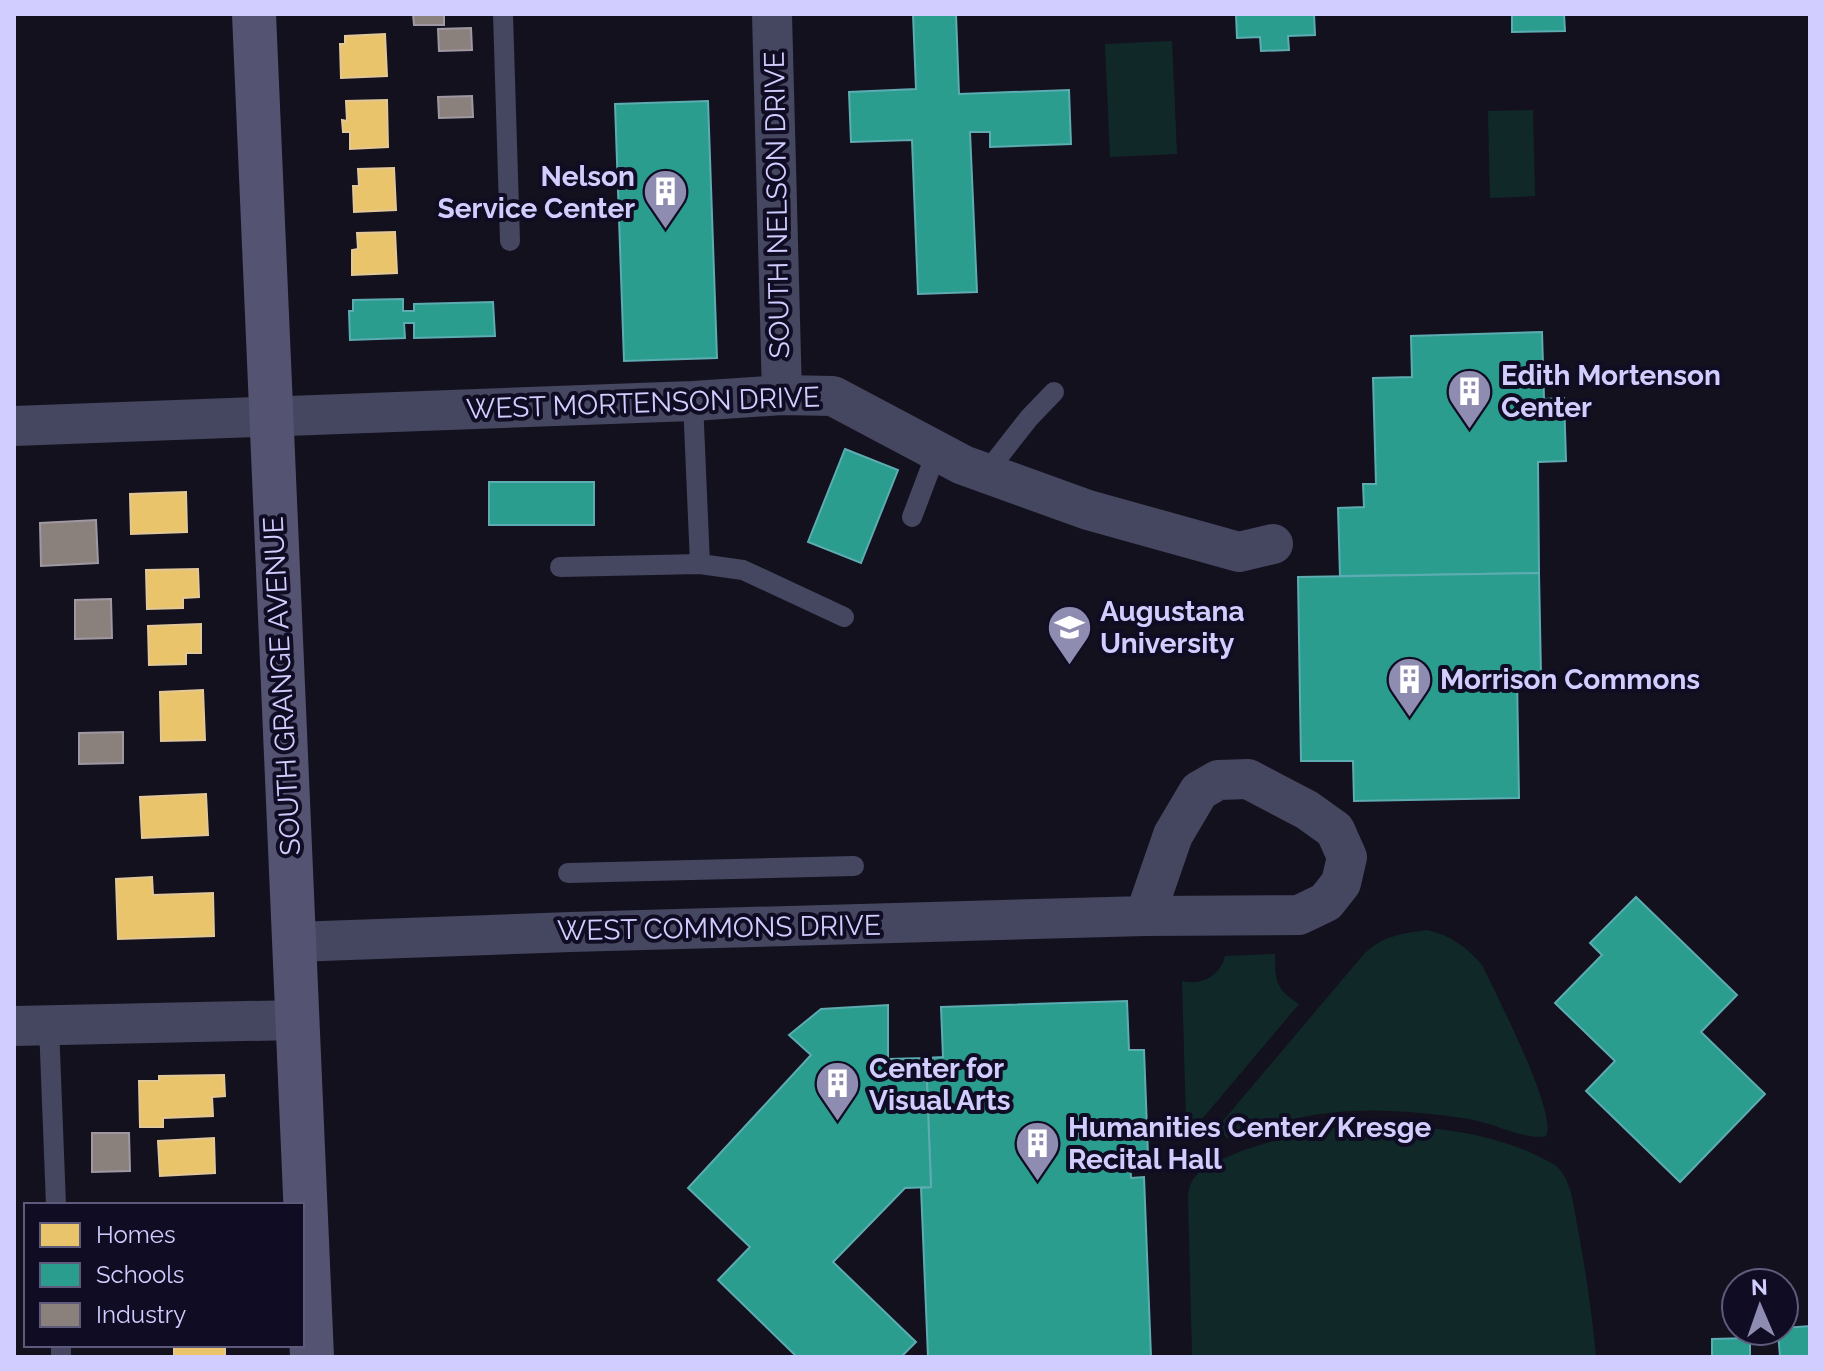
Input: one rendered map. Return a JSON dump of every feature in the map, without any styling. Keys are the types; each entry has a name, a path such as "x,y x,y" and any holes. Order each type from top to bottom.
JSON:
{"street":[{"name":"SOUTH GRANGE AVENUE","path":"254,14 312,1357"},
{"name":"SOUTH NELSON DRIVE","path":"772,14 782,395"},
{"name":"WEST MORTENSON DRIVE","path":"14,426 693,401 782,395 833,396 986,473 1088,510 1239,552 1273,544"},
{"name":"WEST COMMONS DRIVE","path":"294,942 1145,916 1299,915 1326,902 1341,883 1347,857 1335,830 1307,810 1248,779 1218,780 1199,791 1173,835 1145,916"},
{"path":"32,1026 297,1020"}],"lane":[{"path":"503,14 510,241"},
{"path":"986,473 1029,418 1054,392"},
{"path":"693,401 700,564"},
{"path":"912,517 937,451"},
{"path":"560,567 700,564 743,570 844,617"},
{"path":"568,873 854,866"},
{"path":"32,1026 56,1203"}],"green space":[{"path":"1172,41 1177,154 1110,157 1105,44"},
{"path":"1533,110 1535,196 1490,198 1488,111"},
{"path":"1427,930 1458,943 1482,965 1534,1079 1547,1123 1546,1136 1519,1134 1469,1119 1423,1113 1355,1111 1309,1116 1227,1138 1222,1133 1222,1122 1364,954 1386,939"},
{"path":"1275,954 1278,984 1299,1004 1193,1127 1186,1118 1182,981 1196,982 1209,978 1219,969 1225,956"},
{"path":"1350,1125 1421,1127 1468,1134 1514,1146 1559,1168 1574,1207 1596,1357 1192,1357 1188,1196 1194,1178 1224,1158 1245,1150"}],"building: Homes":[{"path":"385,34 387,76 341,78 340,44 345,44 345,36"},
{"path":"387,100 388,147 350,149 350,132 343,132 342,120 347,121 346,101"},
{"path":"394,168 396,210 354,212 353,186 359,186 358,169"},
{"path":"395,232 397,273 352,275 352,250 358,249 357,233"},
{"path":"186,492 187,532 131,534 130,494"},
{"path":"198,569 199,597 183,598 183,608 147,609 146,570"},
{"path":"201,624 201,653 186,653 186,664 149,665 148,626"},
{"path":"203,690 205,740 161,741 160,692"},
{"path":"206,794 208,835 142,838 140,797"},
{"path":"152,877 153,895 213,893 214,936 118,939 116,879"},
{"path":"224,1075 225,1096 212,1097 213,1116 163,1118 163,1127 140,1127 139,1081 159,1081 159,1076"},
{"path":"214,1138 215,1173 160,1176 158,1141"},
{"path":"174,1347 225,1347 225,1357 174,1357"}],"building: Schools":[{"path":"913,14 956,14 959,94 1069,90 1071,144 990,147 990,132 970,132 977,292 918,294 912,140 851,142 849,92 916,89"},
{"path":"1236,14 1314,14 1315,35 1288,36 1289,50 1261,51 1260,37 1237,38"},
{"path":"1512,14 1564,14 1565,31 1512,32"},
{"name":"Nelson Service Center","path":"708,101 717,358 624,361 615,104"},
{"path":"403,299 403,311 414,311 414,304 493,302 495,336 414,338 414,323 404,323 405,338 350,340 349,311 353,311 353,300"},
{"name":"Edith Mortenson Center","path":"1542,332 1544,399 1564,398 1566,461 1538,462 1539,573 1340,576 1338,508 1364,507 1363,484 1376,484 1373,378 1412,377 1411,336"},
{"path":"845,449 898,470 861,563 808,542"},
{"path":"489,482 594,482 594,525 489,525"},
{"name":"Morrison Commons","path":"1539,573 1541,675 1517,676 1519,798 1354,801 1353,761 1301,761 1298,577"},
{"path":"1636,897 1737,995 1701,1032 1765,1094 1680,1182 1586,1091 1615,1061 1555,1003 1602,955 1590,943"},
{"name":"Humanities Center/Kresge Recital Hall","path":"1127,1001 1129,1050 1144,1050 1148,1155 1130,1155 1131,1178 1144,1177 1151,1357 928,1357 921,1188 931,1187 926,1058 943,1057 941,1007"},
{"name":"Center for Visual Arts","path":"888,1005 888,1059 926,1058 931,1187 905,1188 833,1262 916,1342 901,1357 797,1357 718,1280 750,1247 688,1188 811,1055 789,1035 821,1009"},
{"path":"1810,1326 1810,1357 1780,1357 1779,1347 1800,1347 1800,1327"},
{"path":"1712,1339 1720,1339 1720,1347 1750,1347 1750,1357 1712,1357"}],"building: Industry":[{"path":"413,14 444,14 444,25 414,25"},
{"path":"471,28 472,50 439,51 438,29"},
{"path":"472,96 473,117 439,118 438,97"},
{"path":"96,520 98,563 41,566 40,523"},
{"path":"111,599 112,638 75,639 75,600"},
{"path":"123,732 123,763 79,764 79,733"},
{"path":"92,1133 129,1133 130,1171 92,1172"}],"place":[{"name":"Nelson Service Center","path":"666,231"},
{"name":"Edith Mortenson Center","path":"1470,430"},
{"name":"Augustana University","path":"1069,666"},
{"name":"Morrison Commons","path":"1409,718"},
{"name":"Center for Visual Arts","path":"838,1123"},
{"name":"Humanities Center/Kresge Recital Hall","path":"1037,1182"}]}
